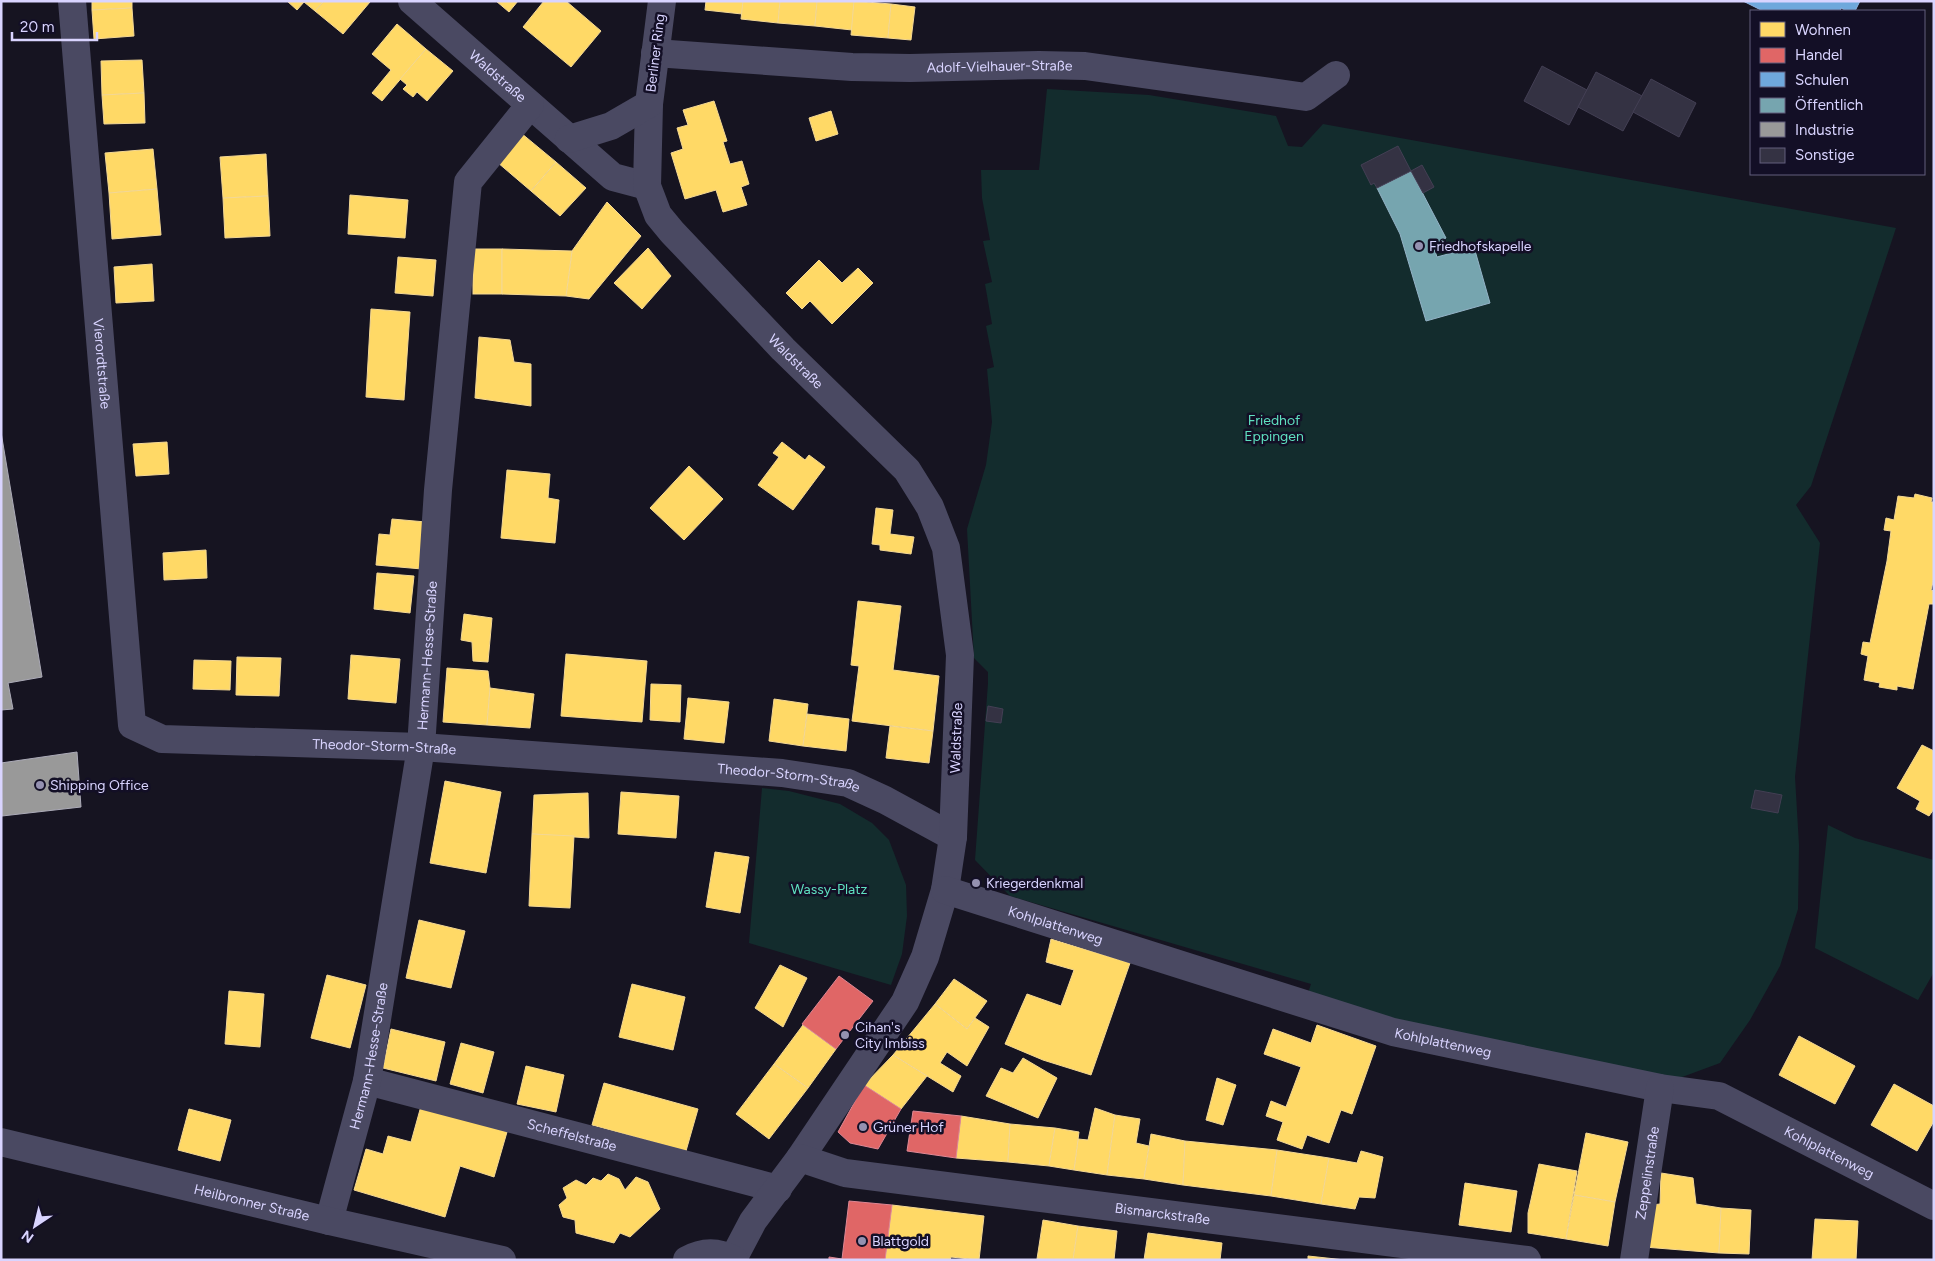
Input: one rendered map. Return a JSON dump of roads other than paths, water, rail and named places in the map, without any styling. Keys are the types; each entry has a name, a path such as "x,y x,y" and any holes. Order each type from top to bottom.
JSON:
{"street":[{"name":"Vierordtstraße","path":"72,1 132,725"},
{"name":"Waldstraße","path":"412,1 613,177 647,186 658,215 672,232 783,350 907,470 930,507 946,548 960,655 953,837"},
{"name":"Berliner Ring","path":"647,186 649,104 662,1"},
{"name":"Adolf-Vielhauer-Straße","path":"655,52 852,67 1086,66 1306,97 1336,75"},
{"name":"Berliner Ring","path":"569,139 610,126 649,104"},
{"name":"Hermann-Hesse-Straße","path":"329,1221 367,1082 421,747 438,490 468,182 530,105"},
{"name":"Theodor-Storm-Straße","path":"132,725 162,740 421,747 782,774 848,782 953,837"},
{"path":"687,1260 695,1255 711,1253 719,1253 734,1259 753,1221 800,1158 905,1002 925,957 945,890 953,837"},
{"name":"Kohlplattenweg","path":"945,890 1393,1032 1660,1088 1719,1096 1934,1206"},
{"name":"Scheffelstraße","path":"367,1082 778,1189"},
{"name":"Zeppelinstraße","path":"1634,1260 1660,1088"},
{"name":"Heilbronner Straße","path":"1,1142 329,1221 502,1260"},
{"name":"Bismarckstraße","path":"800,1158 845,1173 1527,1260"}],"place":[{"name":"Friedhofskapelle","path":"1419,246"},
{"name":"Shipping Office","path":"40,785"},
{"name":"Kriegerdenkmal","path":"976,883"},
{"name":"Cihan's City Imbiss","path":"845,1035"},
{"name":"Grüner Hof","path":"863,1127"},
{"name":"Blattgold","path":"862,1241"}],"park label":[{"name":"Friedhof Eppingen","path":"1274,428"},
{"name":"Wassy-Platz","path":"829,889"}]}
